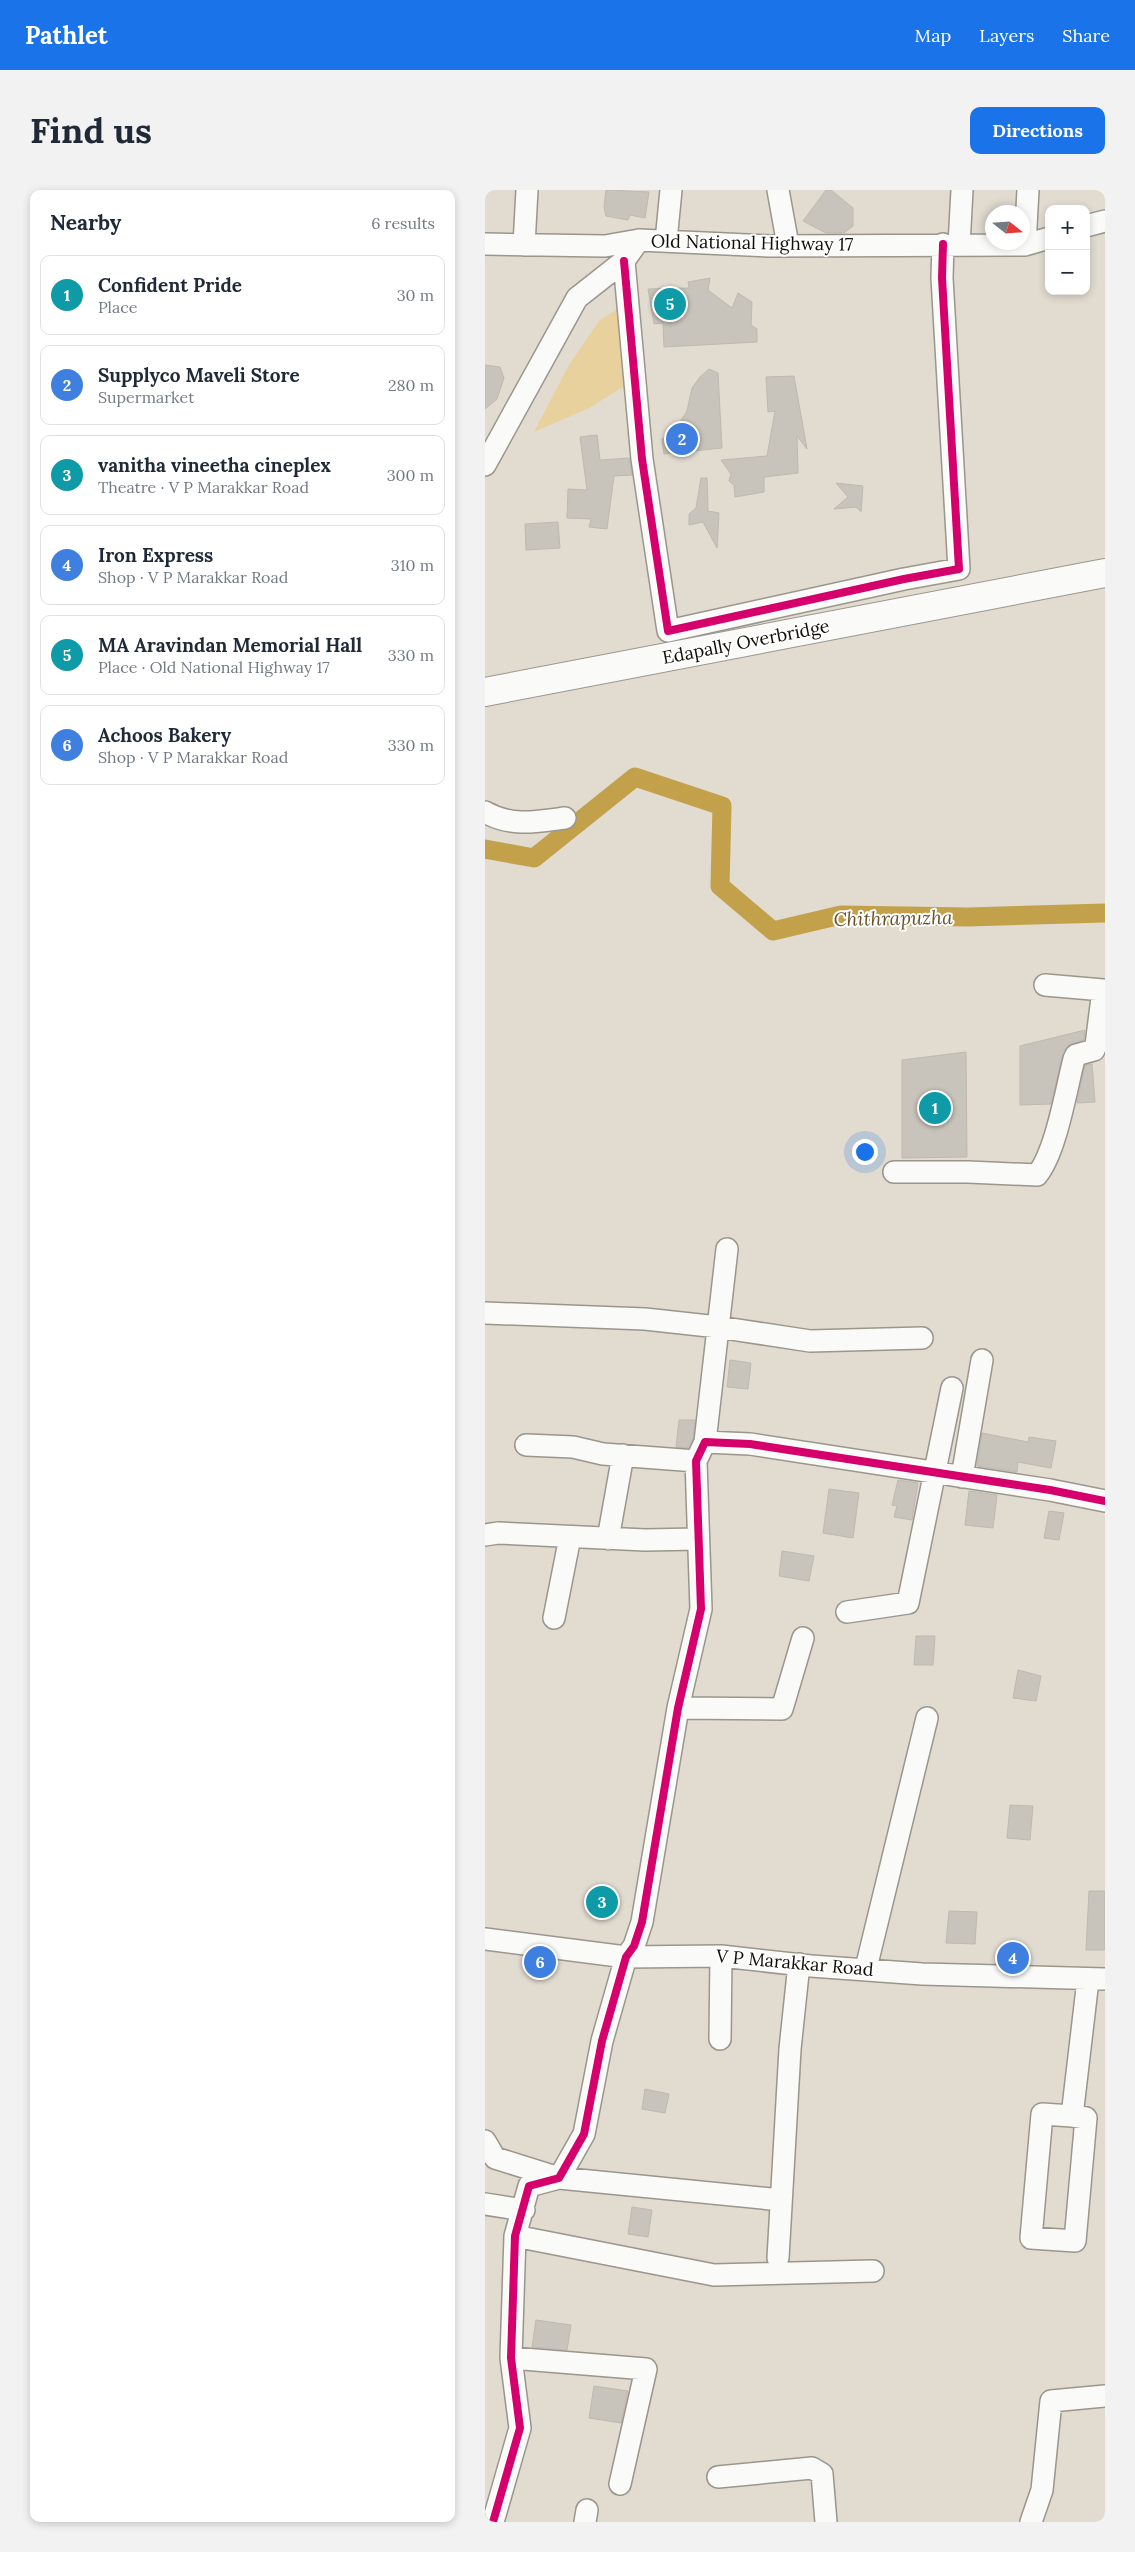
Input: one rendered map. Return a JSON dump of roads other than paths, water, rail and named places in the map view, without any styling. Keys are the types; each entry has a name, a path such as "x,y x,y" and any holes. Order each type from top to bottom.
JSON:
{"highway":[{"name":"Edapally Overbridge","path":"485,692 1105,573"}],"street":[{"path":"524,245 527,190"},
{"path":"666,241 671,190"},
{"path":"778,190 788,245"},
{"path":"624,261 641,459 668,631 904,579 959,569 942,278 962,190"},
{"path":"1027,205 1028,190"},
{"path":"1090,225 1105,221"},
{"name":"Old National Highway 17","path":"1030,244 1045,239"},
{"path":"485,244 605,246 639,240"},
{"name":"Old National Highway 17","path":"485,465 577,298 624,261 639,240 788,245 985,244"},
{"path":"485,812 500,820 530,822 565,818"},
{"path":"894,1172 968,1172 1037,1175 1043,1168 1058,1124 1074,1059 1076,1055 1094,1050 1096,1045 1104,990 1045,984"},
{"path":"493,2522 520,2428 511,2358 515,2236 524,2210 529,2186 559,2178 584,2134 602,2042 626,1957 634,1946 642,1922 678,1708 701,1610 696,1461 705,1442 727,1249"},
{"path":"485,1313 645,1319 719,1327 810,1341 922,1338"},
{"path":"962,1477 981,1360"},
{"path":"847,1612 908,1603 952,1388"},
{"path":"705,1442 750,1444 1050,1490 1105,1501"},
{"path":"526,1445 573,1447 623,1455 696,1461"},
{"path":"608,1539 623,1455"},
{"path":"485,1535 498,1533 608,1539 698,1539"},
{"path":"554,1618 570,1537"},
{"path":"678,1708 781,1710 803,1638"},
{"path":"867,1968 927,1718"},
{"name":"V P Marakkar Road","path":"485,1939 626,1957 721,1956 922,1974 1097,1980"},
{"path":"720,2039 721,1956"},
{"path":"777,2258 790,2049 799,1964"},
{"path":"1073,2116 1097,1980"},
{"path":"1042,2114 1073,2116 1086,2118 1075,2242 1031,2238 1042,2114"},
{"path":"485,2141 495,2158 559,2178 781,2200"},
{"path":"485,2204 524,2210"},
{"path":"515,2236 714,2275 873,2271"},
{"path":"511,2358 647,2369 620,2484"},
{"path":"1031,2522 1043,2490 1051,2401 1105,2396"},
{"path":"718,2477 812,2468 822,2474 826,2522"}],"waterway":[{"name":"Chithrapuzha","path":"485,849 534,858 635,777 722,806 720,886 773,931 841,915 968,917 1105,913"}],"place":[{"name":"MA Aravindan Memorial Hall","path":"670,304"},
{"name":"Supplyco Maveli Store","path":"682,439"},
{"name":"Confident Pride","path":"935,1108"},
{"name":"vanitha vineetha cineplex","path":"602,1902"},
{"name":"Iron Express","path":"1013,1958"},
{"name":"Achoos Bakery","path":"540,1962"}]}
